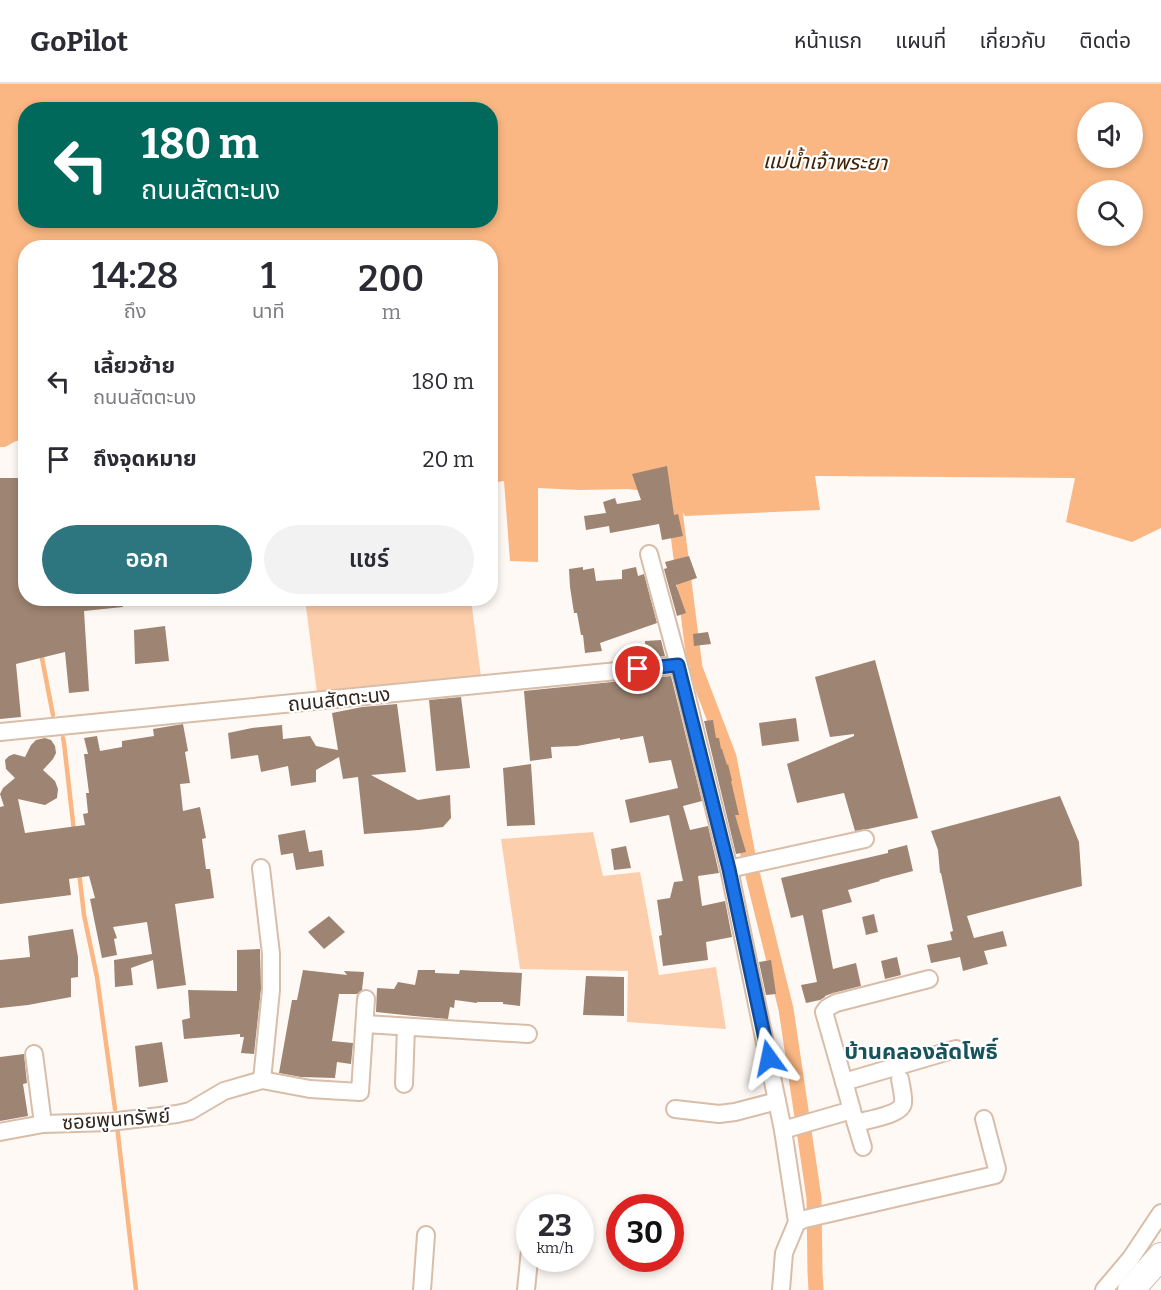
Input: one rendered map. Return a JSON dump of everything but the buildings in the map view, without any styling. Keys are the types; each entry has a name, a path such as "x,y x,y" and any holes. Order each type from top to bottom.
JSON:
{"main road":[{"path":"1131,1290 1161,1256"}],"street":[{"path":"649,554 729,869 777,1101 788,1128 792,1194 801,1221 784,1253 781,1290"},
{"name":"ถนนสัตตะนง","path":"0,732 678,665"},
{"path":"729,869 865,839"},
{"path":"261,868 271,954 272,990 262,1080"},
{"path":"863,1147 824,1012 836,1003 928,979"},
{"name":"ซอยพูนทรัพย์","path":"0,1132 43,1124 110,1122 177,1114 190,1111 224,1091 262,1080 310,1089 360,1092 366,999"},
{"path":"365,1024 528,1034"},
{"path":"404,1084 406,1027"},
{"path":"844,1082 956,1049"},
{"path":"34,1054 43,1124"},
{"path":"788,1128 845,1113 854,1117 896,1113 903,1103 900,1079"},
{"path":"675,1108 719,1114 777,1101"},
{"path":"801,1221 994,1175 997,1169 984,1119"},
{"path":"1104,1290 1131,1258 1161,1213"},
{"path":"422,1290 426,1235"},
{"path":"526,1290 528,1272"}],"shaded area":[{"path":"306,606 472,606 481,677 317,693"},
{"path":"593,832 603,876 640,872 659,975 716,967 726,1029 627,1022 628,971 520,969 501,839"}],"water":[{"name":"แม่น้ำเจ้าพระยา","path":"0,84 1161,84 1161,528 1132,542 1066,522 1075,478 815,476 820,510 685,516 671,494 628,489 538,488 538,562 510,561 504,481 498,482 498,240 18,240 18,441 0,447"}],"waterway":[{"path":"674,480 673,495 695,668 729,757 749,860"},
{"path":"41,653 53,715"},
{"path":"63,738 74,831"},
{"path":"79,872 84,915 97,977 115,1109"},
{"path":"753,876 786,1009 814,1198 816,1290"},
{"path":"117,1126 136,1290"}],"district":[{"name":"บ้านคลองลัดโพธิ์","path":"921,1051"}],"route":[{"path":"638,669 678,665 681,673 729,869 769,1058"}]}
